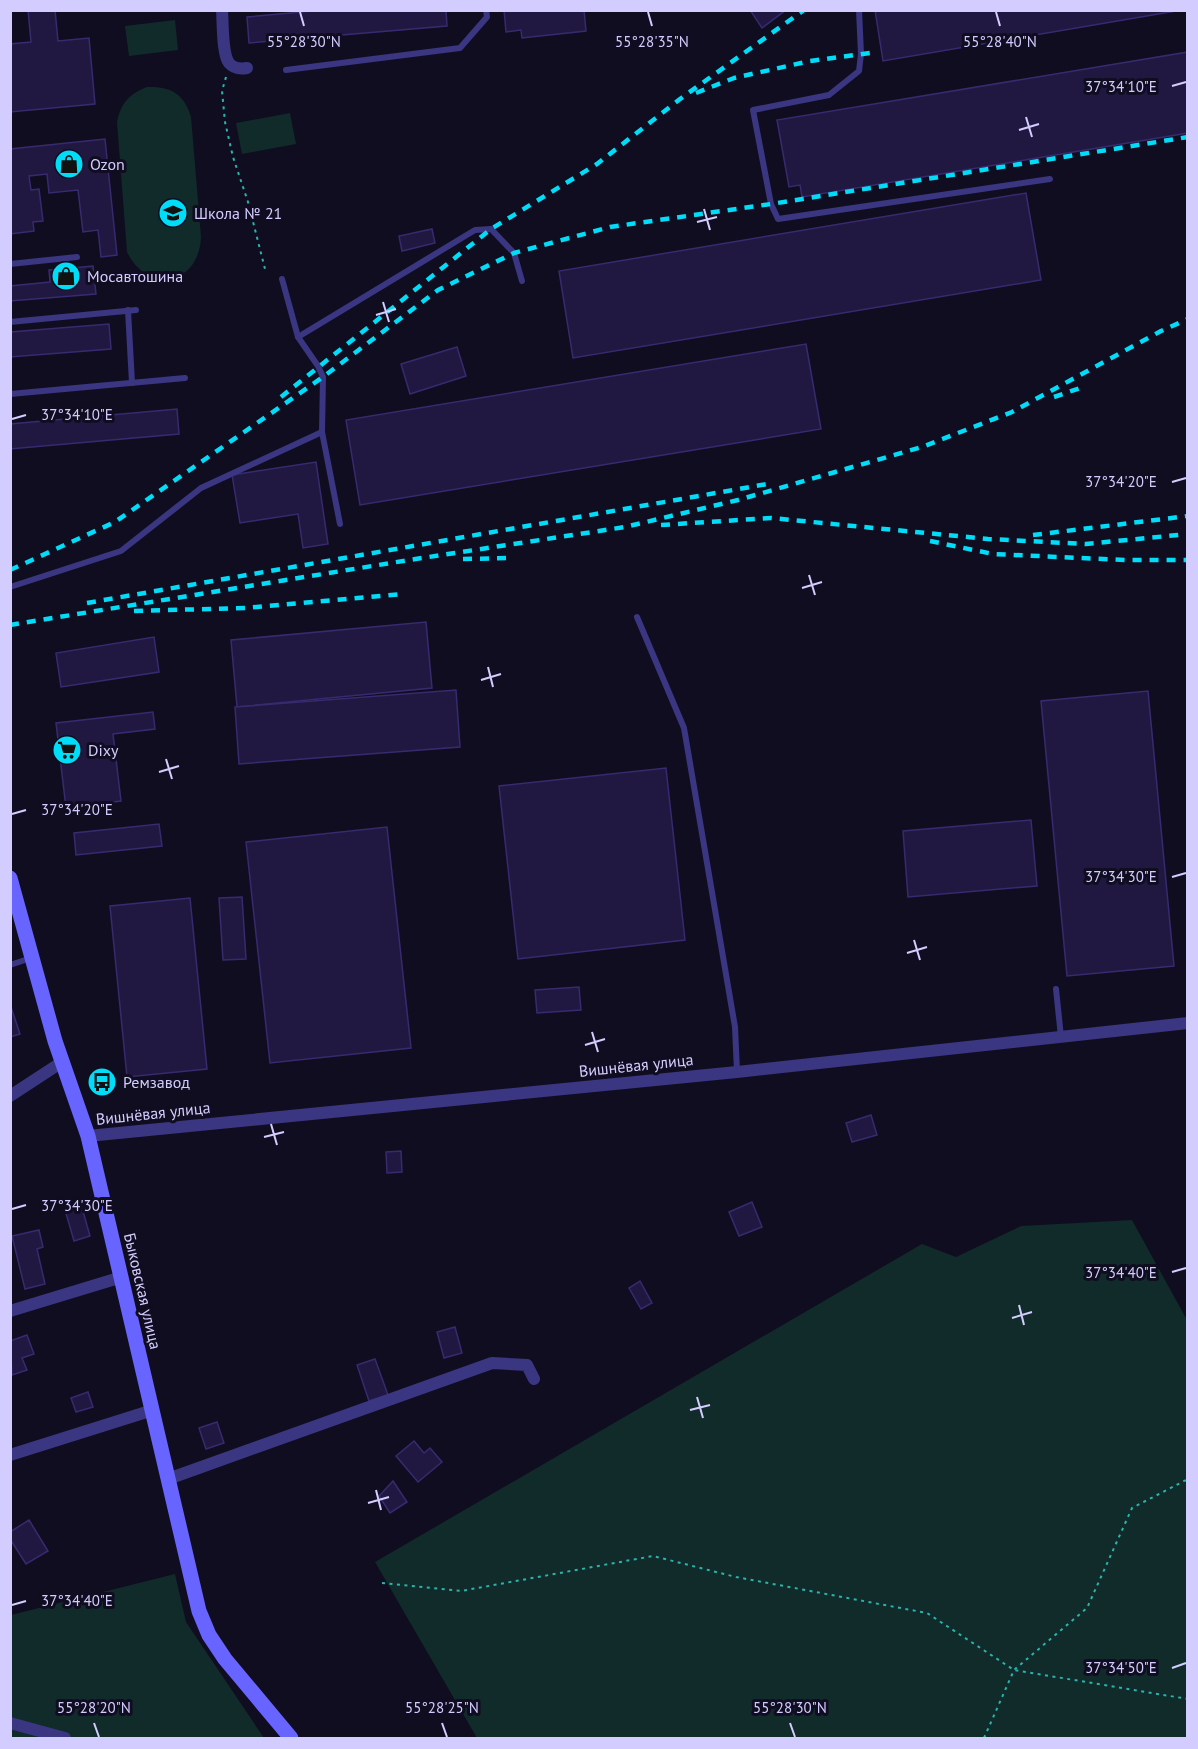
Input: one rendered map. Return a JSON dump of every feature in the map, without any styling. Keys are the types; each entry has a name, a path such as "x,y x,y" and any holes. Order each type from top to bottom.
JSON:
{"street":[{"path":"222,10 226,55 230,64 238,69 247,68"},
{"name":"Быковская улица","path":"10,878 62,1062 88,1136 199,1611 209,1635 225,1659 291,1738"},
{"name":"Вишнёвая улица","path":"88,1136 737,1072 1188,1023"},
{"path":"10,1096 62,1062"},
{"path":"10,1311 122,1277"},
{"path":"168,1479 492,1363 527,1365 534,1379"},
{"path":"10,1455 153,1410"},
{"path":"10,1724 65,1738"}],"lane":[{"path":"286,69 460,48 487,17 486,10"},
{"path":"859,10 861,54 859,71 829,95 753,110 771,204 778,219 1050,179"},
{"path":"298,337 475,230 491,229 514,253 522,282"},
{"path":"10,264 77,257"},
{"path":"282,279 298,337 318,366 322,377 322,432 340,524"},
{"path":"10,322 136,309"},
{"path":"128,310 132,383"},
{"path":"10,394 185,378"},
{"path":"10,587 121,551 201,488 322,432"},
{"path":"637,617 684,728 735,1027 737,1072"},
{"path":"10,965 31,958"},
{"path":"1056,989 1061,1038"}],"path":[{"path":"230,64 222,91 225,122 265,269"},
{"path":"984,1738 1014,1670 1087,1608 1132,1508 1188,1479"},
{"path":"382,1583 461,1591 653,1556 736,1577 927,1613 1014,1670 1188,1699"}],"green space":[{"path":"175,20 178,50 129,56 125,26"},
{"path":"147,87 163,88 175,93 185,102 191,117 201,237 198,253 192,266 171,279 159,279 147,275 136,266 127,252 117,122 127,100"},
{"path":"290,113 296,144 242,154 236,123"},
{"path":"1132,1220 1187,1320 1187,1738 477,1738 375,1562 922,1244 956,1257 1021,1226"},
{"path":"175,1574 186,1622 264,1738 11,1738 11,1615"}],"building":[{"path":"28,10 55,10 58,41 89,38 95,104 10,112 10,44 31,42"},
{"path":"323,10 446,10 447,26 249,43 247,17"},
{"path":"504,10 584,10 586,31 522,38 521,30 506,32"},
{"path":"750,10 786,10 762,28"},
{"path":"875,10 1182,10 883,61"},
{"path":"1188,52 1188,133 802,197 800,185 789,187 777,120"},
{"path":"105,139 117,255 101,257 98,230 83,232 78,190 49,193 47,174 29,176 31,190 39,189 43,221 33,222 34,231 10,234 10,149"},
{"path":"1026,193 1041,280 573,358 559,271"},
{"path":"432,229 435,243 402,251 399,236"},
{"path":"93,266 96,294 10,301 10,286 50,282 49,270"},
{"path":"109,324 111,349 10,357 10,332"},
{"path":"806,344 821,429 360,505 346,420"},
{"path":"457,347 466,376 410,394 401,364"},
{"path":"177,409 179,434 10,449 10,424"},
{"path":"316,462 328,544 303,548 298,514 240,523 232,475"},
{"path":"426,622 432,688 237,707 231,640"},
{"path":"154,637 159,672 61,687 56,653"},
{"path":"456,690 460,747 239,764 235,707"},
{"path":"1148,691 1174,966 1067,976 1041,701"},
{"path":"153,712 155,729 113,734 121,801 66,808 56,723"},
{"path":"666,768 685,940 518,959 499,786"},
{"path":"1031,820 1037,886 908,897 903,831"},
{"path":"159,824 162,846 76,855 74,833"},
{"path":"387,827 411,1048 270,1063 246,842"},
{"path":"242,897 246,959 223,960 219,898"},
{"path":"190,898 207,1069 127,1077 110,906"},
{"path":"579,987 581,1010 537,1013 535,990"},
{"path":"10,1004 20,1034 10,1037"},
{"path":"871,1115 877,1135 852,1142 846,1123"},
{"path":"401,1151 402,1172 387,1173 386,1152"},
{"path":"752,1202 762,1227 739,1236 729,1212"},
{"path":"81,1204 90,1236 74,1241 65,1210"},
{"path":"39,1230 43,1247 37,1249 45,1284 25,1289 12,1236"},
{"path":"640,1281 652,1303 641,1309 629,1288"},
{"path":"455,1327 462,1353 444,1358 437,1332"},
{"path":"27,1335 34,1354 22,1358 27,1370 12,1375 10,1341"},
{"path":"375,1359 388,1395 369,1401 357,1365"},
{"path":"88,1392 93,1407 76,1412 71,1398"},
{"path":"217,1422 224,1443 206,1449 199,1428"},
{"path":"414,1441 424,1453 430,1448 442,1462 418,1482 396,1456"},
{"path":"393,1481 407,1502 390,1513 379,1496"},
{"path":"29,1520 48,1551 26,1564 10,1539 10,1532"}],"railway":[{"path":"281,397 491,229 597,164 680,99 804,10"},
{"path":"696,93 734,78 810,61 877,52"},
{"path":"10,570 115,522 323,377 438,290 514,253 610,227 771,204 1188,137"},
{"path":"10,625 625,527 738,500 922,447 1012,412 1161,331 1188,319"},
{"path":"1054,397 1083,387"},
{"path":"87,603 773,483"},
{"path":"1033,535 1188,516"},
{"path":"661,525 771,518 988,539 1086,544 1188,534"},
{"path":"930,541 993,554 1125,560 1188,560"},
{"path":"463,559 510,558"},
{"path":"134,611 245,608 402,594"}],"place":[{"name":"Ozon","path":"69,164"},
{"name":"Школа № 21","path":"173,213"},
{"name":"Мосавтошина","path":"66,276"},
{"name":"Dixy","path":"67,750"},
{"name":"Ремзавод","path":"102,1082"}]}
